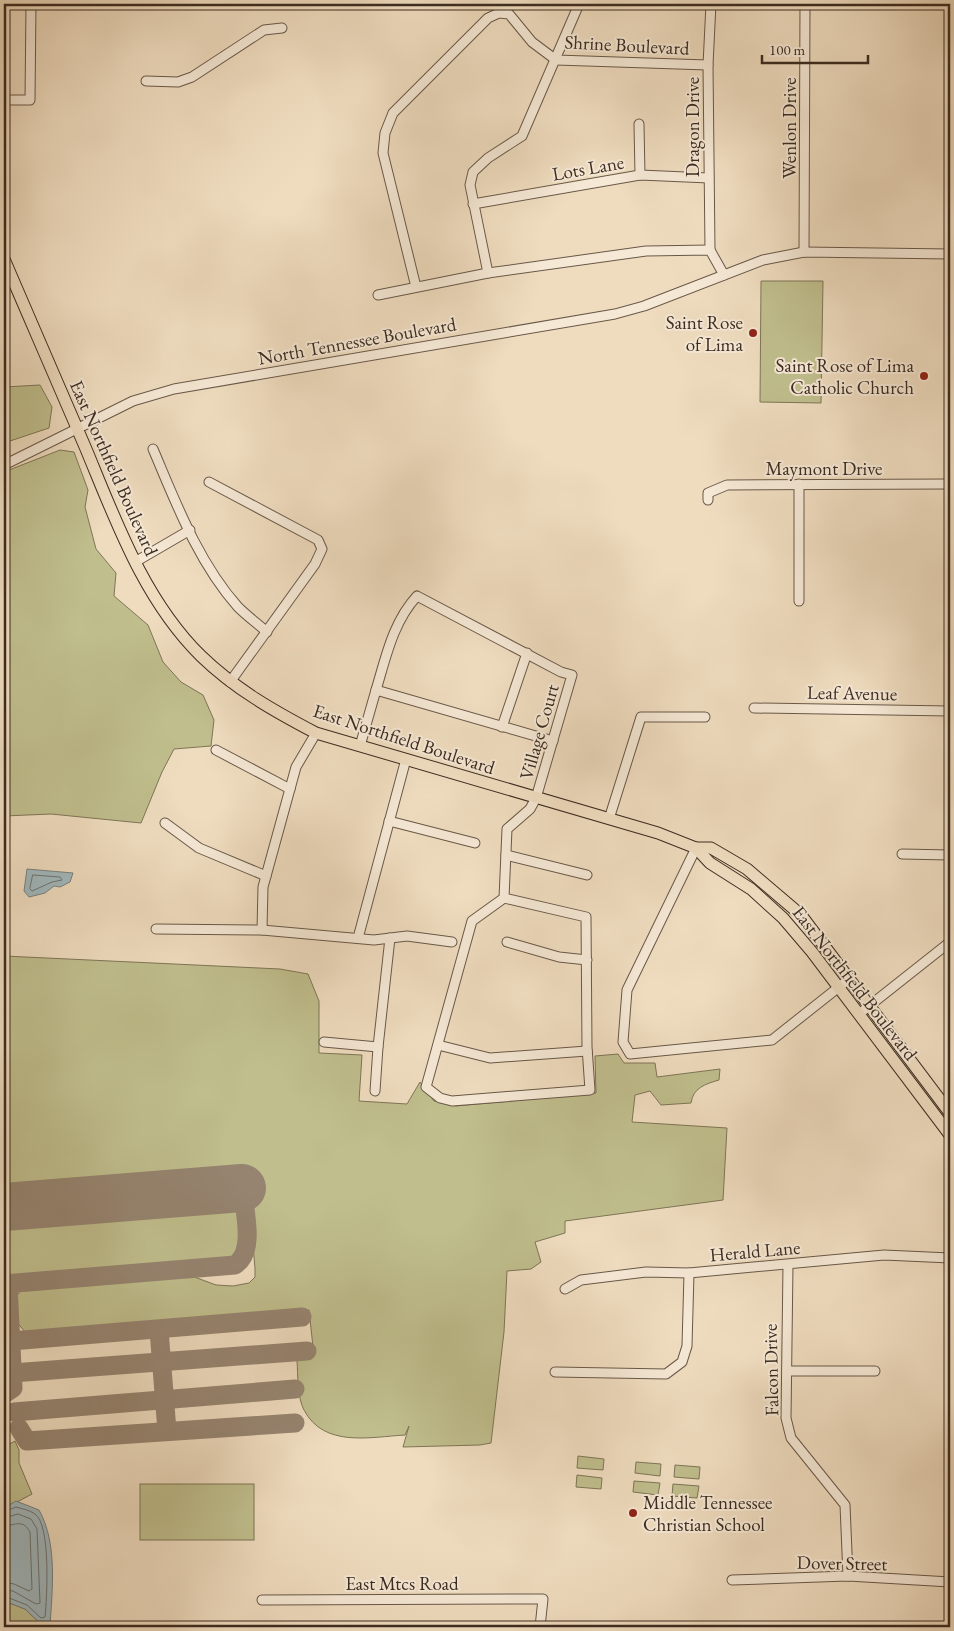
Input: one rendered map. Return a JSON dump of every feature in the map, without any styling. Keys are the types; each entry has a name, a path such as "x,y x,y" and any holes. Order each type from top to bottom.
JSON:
{"main road":[{"name":"East Northfield Boulevard","path":"4,258 76,428 136,562 167,617 200,655 230,682 270,709 316,733 658,833 696,848 710,848 747,869 776,892 800,915 950,1113"},
{"name":"East Northfield Boulevard","path":"696,848 710,863 751,890 783,918 860,1014 950,1136"}],"street":[{"path":"9,100 30,100 31,4"},
{"path":"488,273 470,184 473,172 488,158 522,136 579,4"},
{"name":"Dragon Drive","path":"710,250 708,65 711,4"},
{"name":"Wenlon Drive","path":"804,252 805,4"},
{"name":"Shrine Boulevard","path":"416,287 383,153 385,133 392,113 488,18 499,13 509,14 532,42 556,60 708,65"},
{"path":"146,81 178,82 192,77 264,30 282,28"},
{"path":"639,124 640,175"},
{"name":"Lots Lane","path":"473,204 640,175 709,178"},
{"path":"378,295 488,273 646,251 710,250 724,275"},
{"name":"North Tennessee Boulevard","path":"4,465 76,428 133,402 174,389 615,314 644,306 763,260 804,252 950,254"},
{"path":"153,449 190,530 213,574 239,607 267,632"},
{"path":"209,482 318,540 322,549 315,564 230,682"},
{"path":"799,484 799,601"},
{"name":"Maymont Drive","path":"708,500 708,493 726,485 950,484"},
{"path":"136,562 190,530"},
{"path":"360,746 393,634 409,604 417,596 527,653 502,727"},
{"name":"Village Court","path":"527,653 561,672 572,675 536,798"},
{"path":"376,690 553,741"},
{"name":"Leaf Avenue","path":"754,708 950,711"},
{"path":"610,819 641,717 705,717"},
{"path":"262,930 263,887 266,876 296,768 316,733"},
{"path":"216,750 290,790"},
{"path":"358,938 406,760"},
{"path":"504,898 508,829 530,810 536,798"},
{"path":"389,821 475,843"},
{"path":"166,823 199,848 266,876"},
{"path":"696,848 627,990 623,1042 630,1054 772,1040 849,979"},
{"path":"902,854 950,855"},
{"path":"506,855 587,875"},
{"path":"504,898 586,917 587,1051 590,1090 452,1101 440,1098 426,1087 472,921 504,898"},
{"path":"156,929 262,930 358,938 407,936 452,942"},
{"path":"375,1091 390,938"},
{"path":"507,942 559,957 586,960"},
{"path":"860,1014 950,942"},
{"path":"324,1042 378,1047"},
{"path":"438,1045 490,1058 587,1051"},
{"name":"Herald Lane","path":"565,1288 581,1280 646,1272 689,1272 788,1265 884,1255 950,1258"},
{"name":"Falcon Drive","path":"788,1265 786,1418 791,1438 845,1506 848,1576"},
{"path":"555,1372 666,1374 682,1362 686,1346 689,1272"},
{"path":"787,1371 875,1371"},
{"name":"Dover Street","path":"732,1580 848,1576 950,1582"},
{"name":"East Mtcs Road","path":"262,1600 543,1599 540,1627"}],"shaded area":[{"path":"761,281 823,281 821,403 760,402"},
{"path":"40,385 52,407 49,428 4,443 4,387"},
{"path":"60,450 74,452 88,490 85,507 96,549 116,573 114,596 148,625 163,662 181,682 203,695 214,720 211,746 174,749 162,772 141,823 51,814 4,816 4,472"},
{"path":"4,956 280,969 308,974 319,1001 319,1053 362,1055 359,1101 407,1104 420,1082 434,1101 456,1106 596,1093 595,1056 618,1054 624,1063 655,1063 657,1077 720,1069 719,1080 697,1090 691,1103 661,1105 650,1091 635,1095 632,1122 727,1128 723,1200 565,1221 565,1233 535,1242 541,1262 531,1269 507,1271 504,1332 491,1443 403,1447 409,1426 405,1435 363,1438 349,1438 323,1430 313,1422 304,1410 299,1392 297,1360 300,1357 314,1356 309,1310 26,1333 15,1320 15,1298 22,1289 189,1275 216,1285 233,1286 249,1283 255,1277 255,1268 246,1169 4,1190"},
{"path":"227,1204 238,1214 242,1242 230,1259 4,1278 4,1222"},
{"path":"15,1441 19,1450 19,1463 32,1494 4,1509 4,1447"},
{"path":"578,1456 604,1459 603,1470 577,1468"},
{"path":"636,1462 661,1464 660,1476 635,1473"},
{"path":"675,1465 700,1467 699,1479 674,1477"},
{"path":"577,1475 602,1478 601,1489 576,1487"},
{"path":"634,1481 660,1483 658,1495 633,1492"},
{"path":"140,1484 254,1484 254,1540 140,1540"},
{"path":"673,1484 699,1486 697,1498 672,1496"},
{"path":"4,1601 25,1609 44,1627 4,1627"}],"water":[{"path":"27,869 73,873 70,882 60,887 54,886 45,893 29,897 24,891"},
{"path":"16,1501 39,1510 49,1537 52,1567 50,1627 44,1627 25,1609 4,1601 4,1508"}],"taxiway":[{"path":"4,1284 235,1265 241,1259 247,1240 242,1188"},
{"path":"4,1394 13,1388 8,1284"},
{"path":"11,1341 302,1317"},
{"path":"159,1330 167,1431"},
{"path":"12,1373 307,1351"},
{"path":"14,1412 295,1389"},
{"path":"19,1428 27,1441 295,1423"}],"runway":[{"path":"4,1207 242,1188"}],"place":[{"name":"Saint Rose of Lima","path":"753,333"},
{"name":"Saint Rose of Lima Catholic Church","path":"924,376"},
{"name":"Middle Tennessee Christian School","path":"633,1513"}]}
